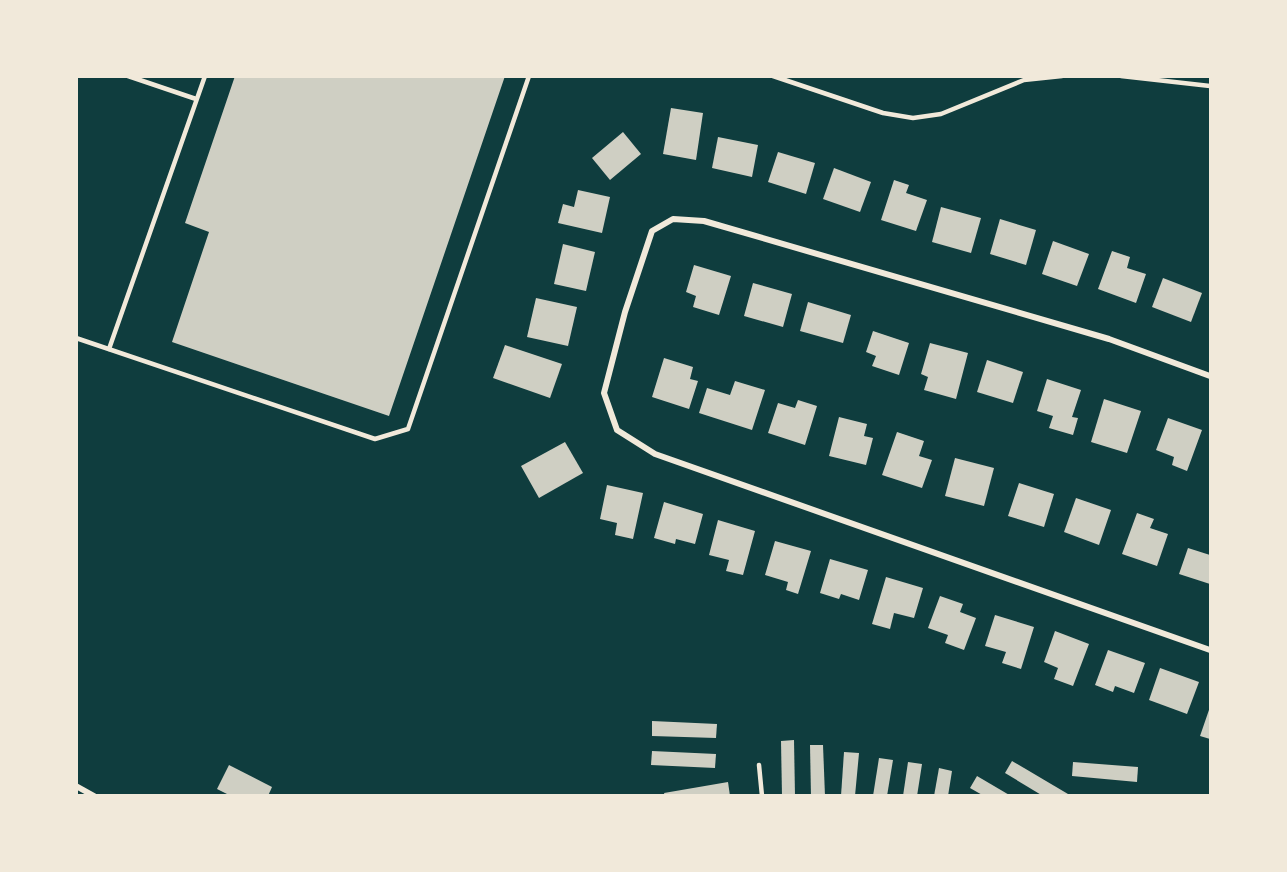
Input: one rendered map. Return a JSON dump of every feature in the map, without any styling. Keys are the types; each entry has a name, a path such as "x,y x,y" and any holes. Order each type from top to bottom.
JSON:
{"street":[{"path":"1210,376 1109,339 777,241 704,221 674,219 652,231 625,312 604,393 617,430 655,454 1210,650"},
{"path":"76,786 94,795"}],"lane":[{"path":"128,76 196,99"},
{"path":"109,349 205,76"},
{"path":"76,338 375,439 408,429 529,76"},
{"path":"773,76 883,113 913,118 941,114 1024,78 1062,76"},
{"path":"1121,76 1210,86"},
{"path":"759,765 762,795"}],"building":[{"path":"235,76 505,76 389,416 172,342 209,232 185,223"},
{"path":"671,108 703,113 696,160 663,154"},
{"path":"623,132 641,154 610,180 592,158"},
{"path":"718,137 758,145 752,177 712,168"},
{"path":"778,152 815,163 806,194 768,182"},
{"path":"834,168 871,182 860,212 823,199"},
{"path":"894,180 909,185 906,193 927,200 916,231 881,220"},
{"path":"578,190 610,197 602,233 558,223 563,204 574,207"},
{"path":"941,207 981,218 971,253 932,242"},
{"path":"1000,219 1036,230 1026,265 990,254"},
{"path":"1053,241 1089,254 1077,286 1042,274"},
{"path":"563,244 595,252 586,291 554,284"},
{"path":"1112,251 1130,257 1127,268 1146,274 1136,303 1098,289"},
{"path":"694,265 731,276 719,315 693,307 696,296 686,292"},
{"path":"1163,278 1202,293 1191,322 1152,307"},
{"path":"753,283 792,294 783,327 744,316"},
{"path":"536,298 577,307 568,346 527,337"},
{"path":"808,302 851,315 843,343 800,331"},
{"path":"873,331 909,343 899,375 872,366 876,356 866,352"},
{"path":"930,343 968,353 956,399 924,390 928,377 921,374"},
{"path":"505,345 562,364 550,398 493,378"},
{"path":"664,358 693,367 690,379 698,381 689,409 652,397"},
{"path":"987,360 1023,372 1013,403 977,392"},
{"path":"1047,379 1081,390 1072,417 1078,418 1073,435 1049,428 1053,416 1037,411"},
{"path":"735,381 765,390 752,430 699,413 707,388 730,395"},
{"path":"1104,399 1141,411 1127,453 1091,442"},
{"path":"798,400 817,406 805,445 768,433 778,403 795,408"},
{"path":"839,417 867,424 864,436 873,438 866,465 829,456"},
{"path":"1168,418 1202,430 1187,471 1172,465 1174,457 1156,450"},
{"path":"897,432 924,441 919,456 932,460 922,488 882,475"},
{"path":"565,442 583,473 539,498 521,466"},
{"path":"955,458 994,468 984,506 945,496"},
{"path":"1019,483 1054,494 1044,527 1008,516"},
{"path":"607,485 643,493 633,539 615,535 617,523 600,519"},
{"path":"1076,498 1111,510 1099,545 1064,532"},
{"path":"664,502 703,514 695,544 676,539 675,544 654,538"},
{"path":"1137,513 1154,519 1150,528 1168,534 1157,566 1122,554"},
{"path":"718,520 755,531 743,575 726,571 729,560 709,555"},
{"path":"775,541 811,551 798,594 786,590 788,582 765,575"},
{"path":"1188,548 1210,555 1210,584 1179,574"},
{"path":"830,559 868,570 859,600 841,594 839,599 820,593"},
{"path":"886,577 923,588 914,618 894,613 890,629 872,624"},
{"path":"940,596 963,604 960,612 976,618 964,650 945,643 948,635 928,628"},
{"path":"995,615 1034,627 1021,669 1002,663 1006,652 985,646"},
{"path":"1055,631 1089,644 1073,686 1054,679 1058,668 1044,662"},
{"path":"1108,650 1145,663 1134,693 1115,686 1113,692 1095,685"},
{"path":"1160,668 1199,682 1187,714 1149,700"},
{"path":"1210,707 1210,739 1200,736"},
{"path":"652,721 717,724 716,738 652,736"},
{"path":"794,740 795,796 782,796 781,741"},
{"path":"810,745 823,745 825,796 811,796"},
{"path":"652,751 716,754 715,768 651,765"},
{"path":"844,752 859,753 855,796 841,796"},
{"path":"879,758 893,760 887,796 873,796"},
{"path":"1012,761 1068,794 1067,796 1043,796 1005,773"},
{"path":"908,762 922,764 917,796 903,796"},
{"path":"1073,762 1138,767 1137,782 1072,776"},
{"path":"229,765 272,787 268,796 231,796 217,789"},
{"path":"939,768 952,771 948,796 934,796"},
{"path":"977,776 1011,796 984,796 970,788"},
{"path":"728,782 730,796 665,796 664,793"}]}
